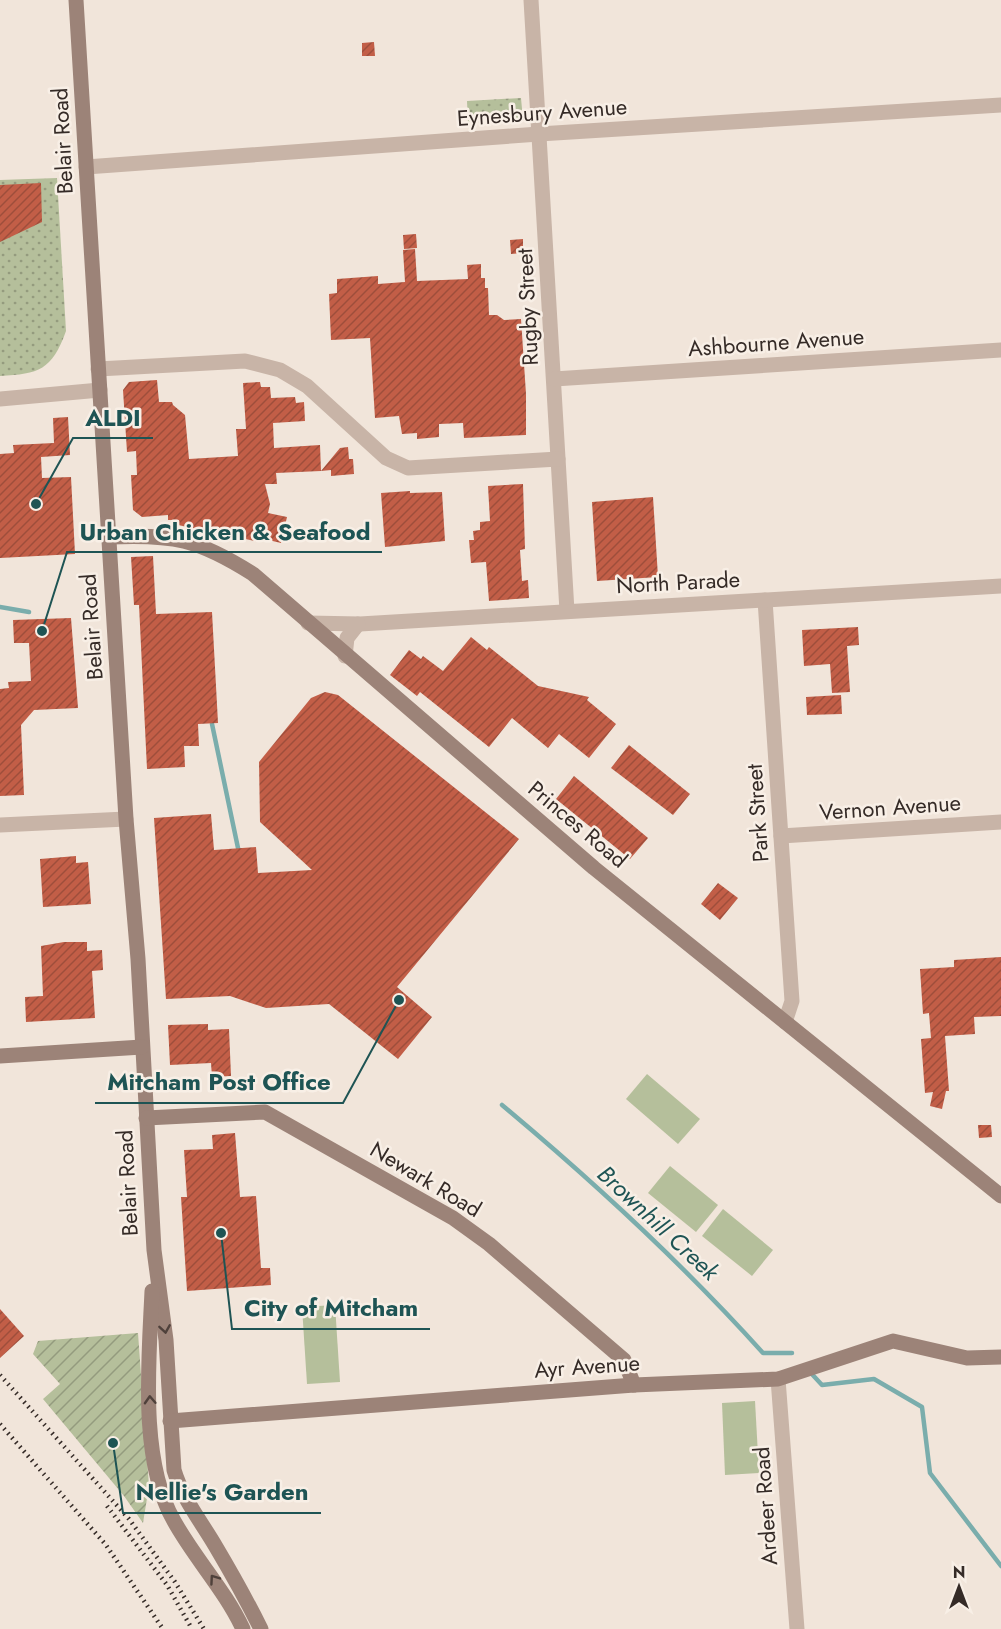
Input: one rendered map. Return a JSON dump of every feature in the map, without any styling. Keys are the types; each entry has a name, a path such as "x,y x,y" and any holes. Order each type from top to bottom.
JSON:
{"street":[{"name":"Belair Road","path":"75,0 126,819 136,936 154,1250 166,1340 174,1470 180,1489 215,1545 261,1629"},
{"name":"Rugby Street","path":"531,0 567,611"},
{"name":"Eynesbury Avenue","path":"86,167 539,134 1001,105"},
{"name":"Ashbourne Avenue","path":"554,380 1001,350"},
{"path":"98,369 245,361 280,370 307,386 386,458 408,468 558,459"},
{"path":"0,399 100,390"},
{"name":"Princes Road","path":"109,537 166,536 218,552 253,574 345,656 594,868 1001,1196"},
{"name":"North Parade","path":"308,623 358,624 1001,586"},
{"name":"Park Street","path":"765,600 792,1001 785,1022"},
{"path":"345,656 347,638 358,624"},
{"path":"0,825 126,819"},
{"name":"Vernon Avenue","path":"781,837 1001,822"},
{"path":"0,1056 142,1047"},
{"name":"Newark Road","path":"146,1118 265,1112 453,1218 489,1244 624,1360 634,1385"},
{"name":"Belair Road","path":"154,1250 148,1370 154,1464 158,1482 174,1521 232,1605 243,1629"},
{"name":"Ayr Avenue","path":"170,1421 634,1385 785,1376 893,1341 967,1358 1001,1357"},
{"name":"Ardeer Road","path":"785,1376 797,1629"}],"green space":[{"path":"521,98 523,120 468,123 467,101"},
{"path":"57,178 66,331 55,354 42,367 25,374 0,376 0,180"},
{"path":"647,1074 700,1119 678,1144 626,1099"},
{"path":"670,1166 718,1205 696,1232 648,1193"},
{"path":"723,1209 773,1250 752,1276 702,1236"},
{"path":"335,1305 340,1382 307,1384 302,1307"},
{"path":"138,1333 149,1486 143,1523 124,1496 43,1399 60,1384 33,1354 38,1341"},
{"path":"755,1401 759,1473 725,1475 722,1403"}],"building":[{"path":"374,42 375,56 362,56 362,43"},
{"path":"41,183 42,222 0,242 0,185"},
{"path":"416,234 417,248 404,249 403,235"},
{"path":"523,239 523,253 511,254 510,240"},
{"path":"415,249 417,281 468,279 467,265 481,264 481,278 485,278 485,288 488,288 489,315 497,315 504,320 521,319 526,435 464,438 463,423 439,424 439,437 417,439 417,433 402,434 399,416 375,418 370,338 331,340 329,294 337,293 337,279 378,276 378,284 405,282 403,250"},
{"path":"157,380 159,402 172,402 185,415 189,459 238,456 236,429 246,429 243,383 260,382 261,387 270,387 271,398 295,397 296,403 304,402 305,421 273,423 274,448 320,445 321,471 276,473 277,484 265,484 270,504 268,513 287,517 281,543 260,538 259,542 178,525 179,520 168,520 168,515 142,517 133,510 131,475 137,475 136,451 127,452 123,390 129,382"},
{"path":"68,417 70,455 41,457 42,478 71,477 75,554 0,558 0,454 14,453 13,445 54,443 53,418"},
{"path":"348,447 349,459 353,459 354,474 331,476 331,470 321,471 340,448"},
{"path":"523,484 525,549 520,550 522,581 528,580 529,598 489,601 486,562 471,563 469,540 474,540 473,531 480,530 480,522 490,521 488,486"},
{"path":"410,491 410,493 442,492 445,541 385,547 381,493"},
{"path":"653,497 658,577 597,581 592,502"},
{"path":"153,556 156,614 212,612 218,723 198,724 199,746 184,746 185,767 147,769 139,605 134,605 131,557"},
{"path":"71,618 78,708 34,710 21,725 24,795 0,796 0,689 9,688 8,682 31,681 29,643 14,643 13,620"},
{"path":"858,627 859,645 847,646 850,692 832,693 830,664 804,666 802,630"},
{"path":"471,637 487,650 489,647 538,686 589,697 587,700 616,724 589,758 559,734 548,748 512,718 489,747 420,692 417,696 390,675 409,650 421,659 423,656 443,671"},
{"path":"325,692 338,695 519,839 397,987 432,1017 398,1059 329,1004 266,1008 230,996 166,999 154,818 211,814 214,850 256,847 258,873 312,870 260,822 259,762 311,698"},
{"path":"841,695 842,714 807,715 806,697"},
{"path":"629,745 690,794 673,815 611,768"},
{"path":"574,776 648,838 630,859 556,799"},
{"path":"76,856 76,863 88,862 91,904 43,907 40,859"},
{"path":"718,883 738,898 720,920 701,904"},
{"path":"64,942 87,942 87,951 102,950 103,970 92,971 95,1018 26,1022 25,997 43,996 41,946"},
{"path":"1001,957 1001,1016 974,1017 975,1034 945,1036 949,1091 946,1091 942,1109 930,1106 933,1092 925,1093 921,1039 931,1038 929,1013 923,1014 920,969 954,967 954,960"},
{"path":"208,1024 208,1030 229,1029 231,1076 212,1077 211,1063 170,1065 168,1025"},
{"path":"978,1125 991,1125 992,1137 979,1138"},
{"path":"235,1133 240,1197 256,1196 261,1268 270,1268 271,1285 187,1291 181,1197 187,1197 184,1150 213,1149 212,1135"},
{"path":"0,1309 24,1336 0,1358"}],"waterway":[{"name":"Brownhill Creek","path":"0,607 29,612"},
{"name":"Brownhill Creek","path":"212,724 238,848"},
{"name":"Brownhill Creek","path":"502,1105 637,1224 763,1353 792,1353"},
{"name":"Brownhill Creek","path":"810,1372 822,1385 874,1379 922,1407 930,1473 1001,1566"}],"railway":[{"path":"0,1375 129,1519 175,1582 204,1629"},
{"path":"0,1424 106,1545 163,1629"},
{"path":"107,1506 167,1585 192,1629"}],"place":[{"name":"ALDI","path":"36,504"},
{"name":"Urban Chicken & Seafood","path":"42,631"},
{"name":"Mitcham Post Office","path":"399,1000"},
{"name":"City of Mitcham","path":"221,1233"},
{"name":"Nellie's Garden","path":"113,1443"}]}
